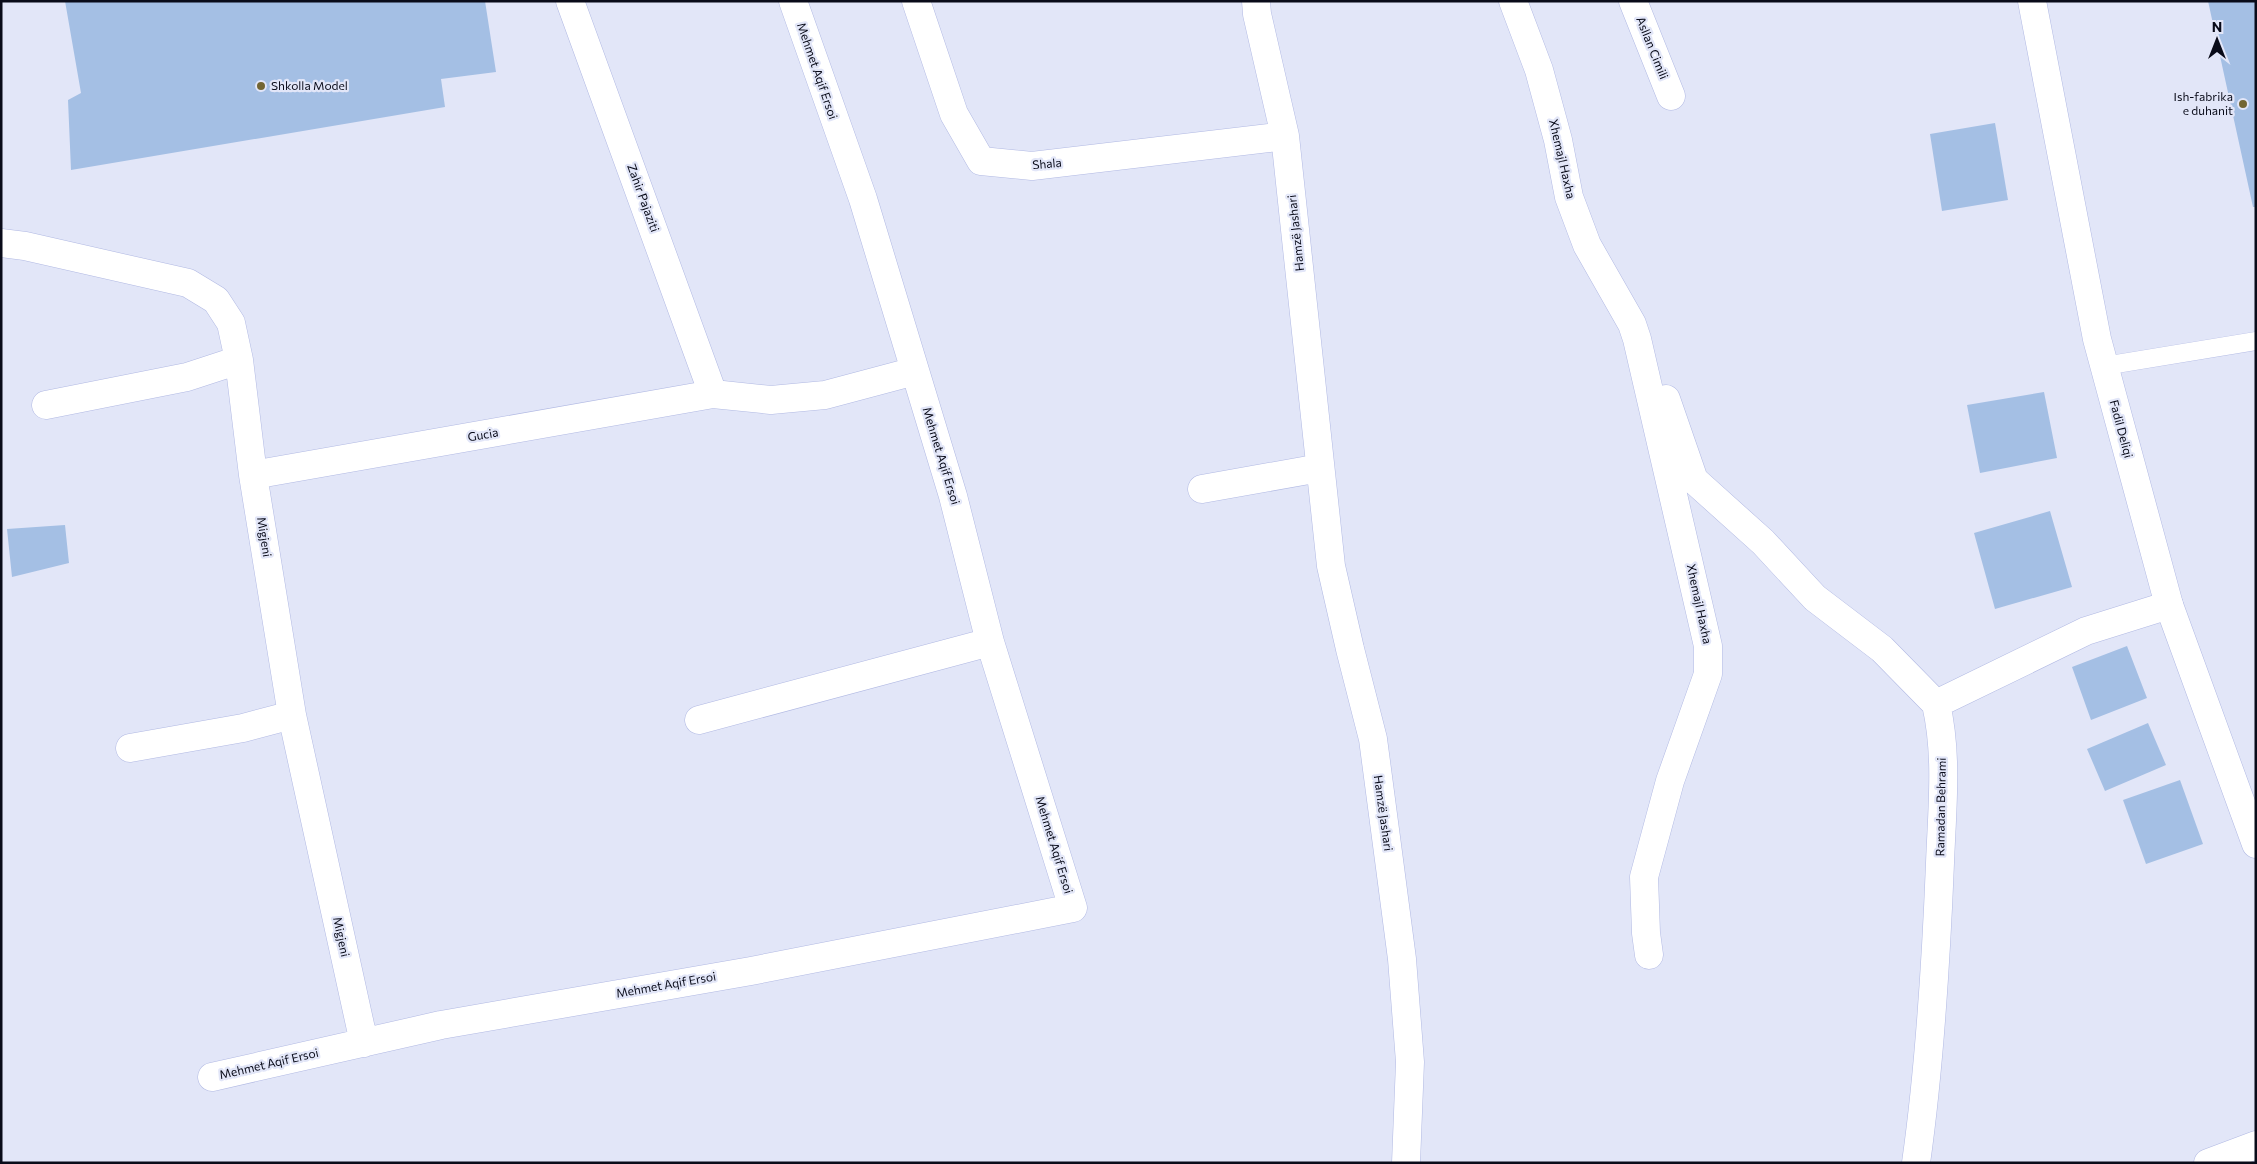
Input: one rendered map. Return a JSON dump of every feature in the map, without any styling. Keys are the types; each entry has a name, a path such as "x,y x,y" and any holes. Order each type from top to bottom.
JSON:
{"street":[{"name":"Zahir Pajaziti","path":"570,1 713,394"},
{"name":"Mehmet Aqif Ersoi","path":"212,1077 441,1025 751,971 1073,908 990,642 953,496 863,199 793,1"},
{"name":"Shala","path":"916,1 954,114 981,161 1032,166 1285,136"},
{"name":"Hamzë Jashari","path":"1256,1 1257,14 1285,136 1331,566 1372,739 1402,959 1410,1062 1406,1163"},
{"name":"Xhemajl Haxha","path":"1512,1 1539,70 1558,140 1569,198 1587,245 1632,324 1637,339 1704,620 1710,661 1708,674 1670,781 1644,877 1646,933 1649,955"},
{"name":"Asllan Cimili","path":"1633,1 1671,96"},
{"name":"Fadil Deliqi","path":"2032,1 2104,366 2168,604 2256,844"},
{"name":"Migjeni","path":"1,243 25,246 188,283 216,300 230,323 239,360 253,475 292,714 364,1043"},
{"name":"Xhemajl Haxha","path":"1637,339 1666,399 1694,480 1763,542 1815,598 1882,649 1936,704"},
{"path":"46,405 187,377 239,360"},
{"name":"Gucia","path":"253,475 713,394 771,400 825,395 915,371"},
{"path":"1202,489 1320,468"},
{"path":"1936,704 2086,631 2168,604"},
{"path":"699,720 990,642"},
{"name":"Ramadan Behrami","path":"1916,1163 1936,949 1942,786 1942,728 1936,704"},
{"path":"130,748 243,728 292,714"},
{"path":"2208,1163 2256,1145"}],"lane":[{"path":"2104,366 2256,341"}],"building":[{"name":"Shkolla Model","path":"65,1 485,1 496,72 441,79 445,107 71,170 68,100 81,93"},
{"name":"Ish-fabrika e duhanit","path":"2208,1 2256,1 2256,207 2253,207"},
{"path":"1995,123 2008,200 1942,211 1930,134"},
{"path":"2044,392 2057,458 1980,473 1967,405"},
{"path":"2050,511 2072,587 1995,609 1974,533"},
{"path":"65,525 69,563 12,577 7,529"},
{"path":"2127,646 2147,698 2091,720 2072,667"},
{"path":"2148,723 2166,765 2105,791 2087,749"},
{"path":"2180,780 2203,844 2146,864 2123,800"}],"place":[{"name":"Shkolla Model","path":"261,86"},
{"name":"Ish-fabrika e duhanit","path":"2243,104"}]}
